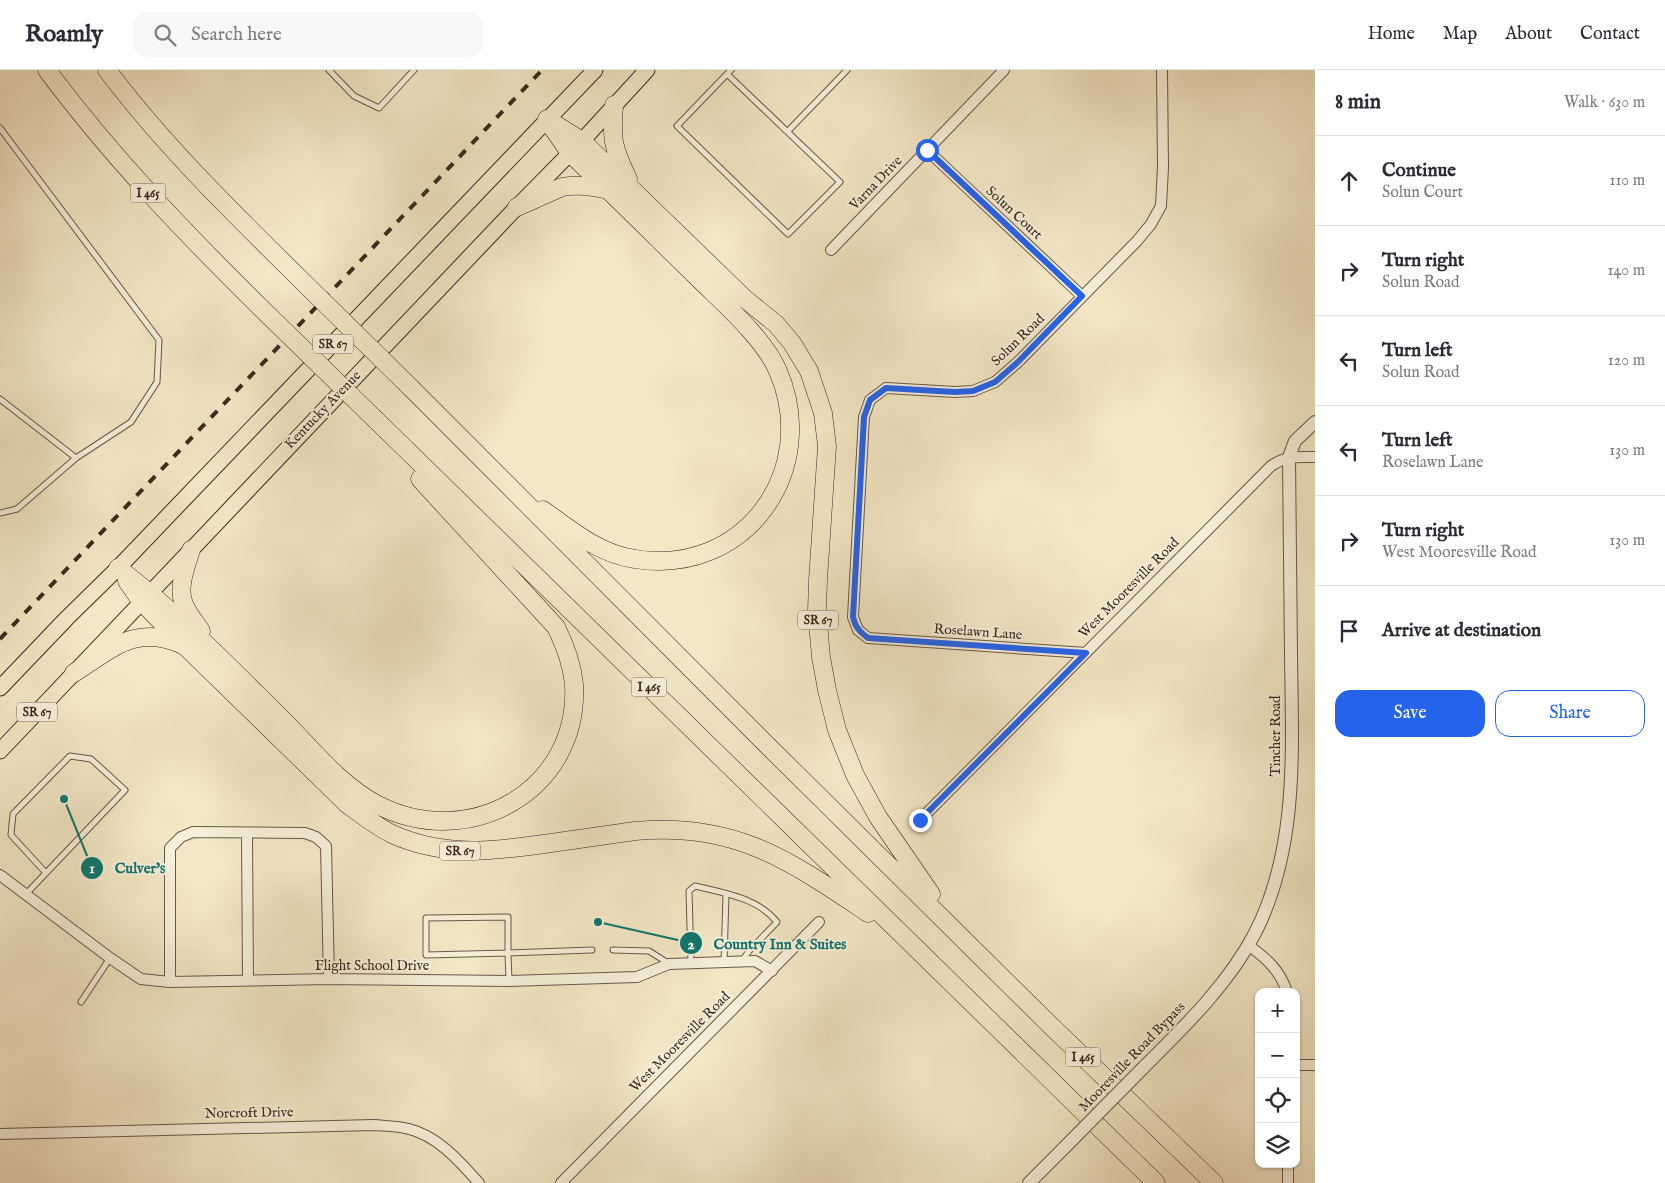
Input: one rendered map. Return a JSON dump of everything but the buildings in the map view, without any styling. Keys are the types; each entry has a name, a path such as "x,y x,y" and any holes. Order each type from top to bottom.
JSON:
{"highway":[{"name":"I 465","path":"47,70 111,151 156,202 260,307 1156,1183"},
{"name":"I 465","path":"107,70 188,167 1048,1023 1214,1183"},
{"path":"614,105 613,142 617,158 633,189"},
{"path":"505,484 586,540 604,550 633,559 655,562 676,561 692,558 718,548 737,536 753,522 773,496 786,466 790,444 790,412 785,390 772,360 760,342 609,190 576,147 547,120"},
{"name":"SR 67","path":"576,147 633,189 744,298 785,333 809,371 825,423 827,462 818,580 818,611 821,657 833,715 851,765 872,806 955,929"},
{"path":"517,206 562,187 590,186 609,190"},
{"path":"146,597 218,656 350,786 378,805 401,815 423,820 446,822 470,820 513,803 531,789 546,772 558,754 564,740 573,708 574,684 564,643 556,627 404,461 393,437"},
{"path":"191,550 183,582 183,601 188,612 218,656"},
{"path":"118,568 146,597 185,646"},
{"name":"SR 67","path":"74,673 120,644 139,637 166,639 185,646 347,804 366,819 392,834 443,849 495,851 656,829 677,829 711,834 757,847 794,864 904,937"}],"main road":[{"path":"547,120 595,70"},
{"name":"Kentucky Avenue","path":"0,751 517,206 576,147 647,70"},
{"name":"SR 67","path":"0,688 118,568 547,120"}],"street":[{"name":"Varna Drive","path":"831,250 1004,70"},
{"name":"Solun Road","path":"868,638 858,630 853,617 864,417 870,400 886,388 955,392 973,391 995,382 1137,241 1152,224 1161,206 1163,167 1162,70"},
{"name":"Solun Court","path":"927,150 1082,296"},
{"name":"West Mooresville Road","path":"920,820 1272,466 1280,459 1289,456 1296,441 1315,422"},
{"path":"1289,456 1315,457"},
{"name":"Tincher Road","path":"1248,946 1261,921 1273,889 1282,856 1289,810 1292,743 1289,456"},
{"name":"Roselawn Lane","path":"868,638 1086,653"},
{"path":"170,982 170,848 180,837 193,832 305,833 316,837 326,846 329,979"},
{"path":"247,833 248,980"},
{"name":"Flight School Drive","path":"0,875 110,958 141,979 170,982 329,979 509,981 637,977 669,964 755,961 772,971"},
{"name":"West Mooresville Road","path":"561,1183 819,922"},
{"path":"1248,946 1274,966 1285,988"},
{"name":"Mooresville Road Bypass","path":"1029,1183 1210,997 1248,946"},
{"path":"1300,1066 1315,1066"},
{"name":"Norcroft Drive","path":"0,1134 355,1125 391,1126 410,1129 437,1142 479,1183"},
{"path":"1288,1168 1288,1183"}],"lane":[{"path":"329,70 354,96 379,108 414,70"},
{"path":"788,131 847,70"},
{"path":"729,72 840,182 788,234 677,126 729,72"},
{"path":"0,128 159,340 157,382 131,422 76,458 17,509 0,513"},
{"path":"0,399 76,458"},
{"path":"25,895 46,873 125,790 91,759 70,756 13,814 11,835 46,873"},
{"path":"691,963 689,891 695,886 747,900 770,913 777,922 749,951 742,962"},
{"path":"724,962 726,894"},
{"path":"509,981 508,953 508,917 426,918 426,955 508,953 592,950"},
{"path":"613,950 649,951 669,964"},
{"path":"81,1002 110,958"}],"railway":[{"path":"0,639 542,70"}],"place":[{"name":"Culver's","path":"64,799"},
{"name":"Country Inn & Suites","path":"598,922"}],"route":[{"path":"920,820 1086,653 868,638 858,630 854,622 864,417 870,400 886,388 955,392 973,391 995,382 1018,362 1082,296 927,150"}]}
